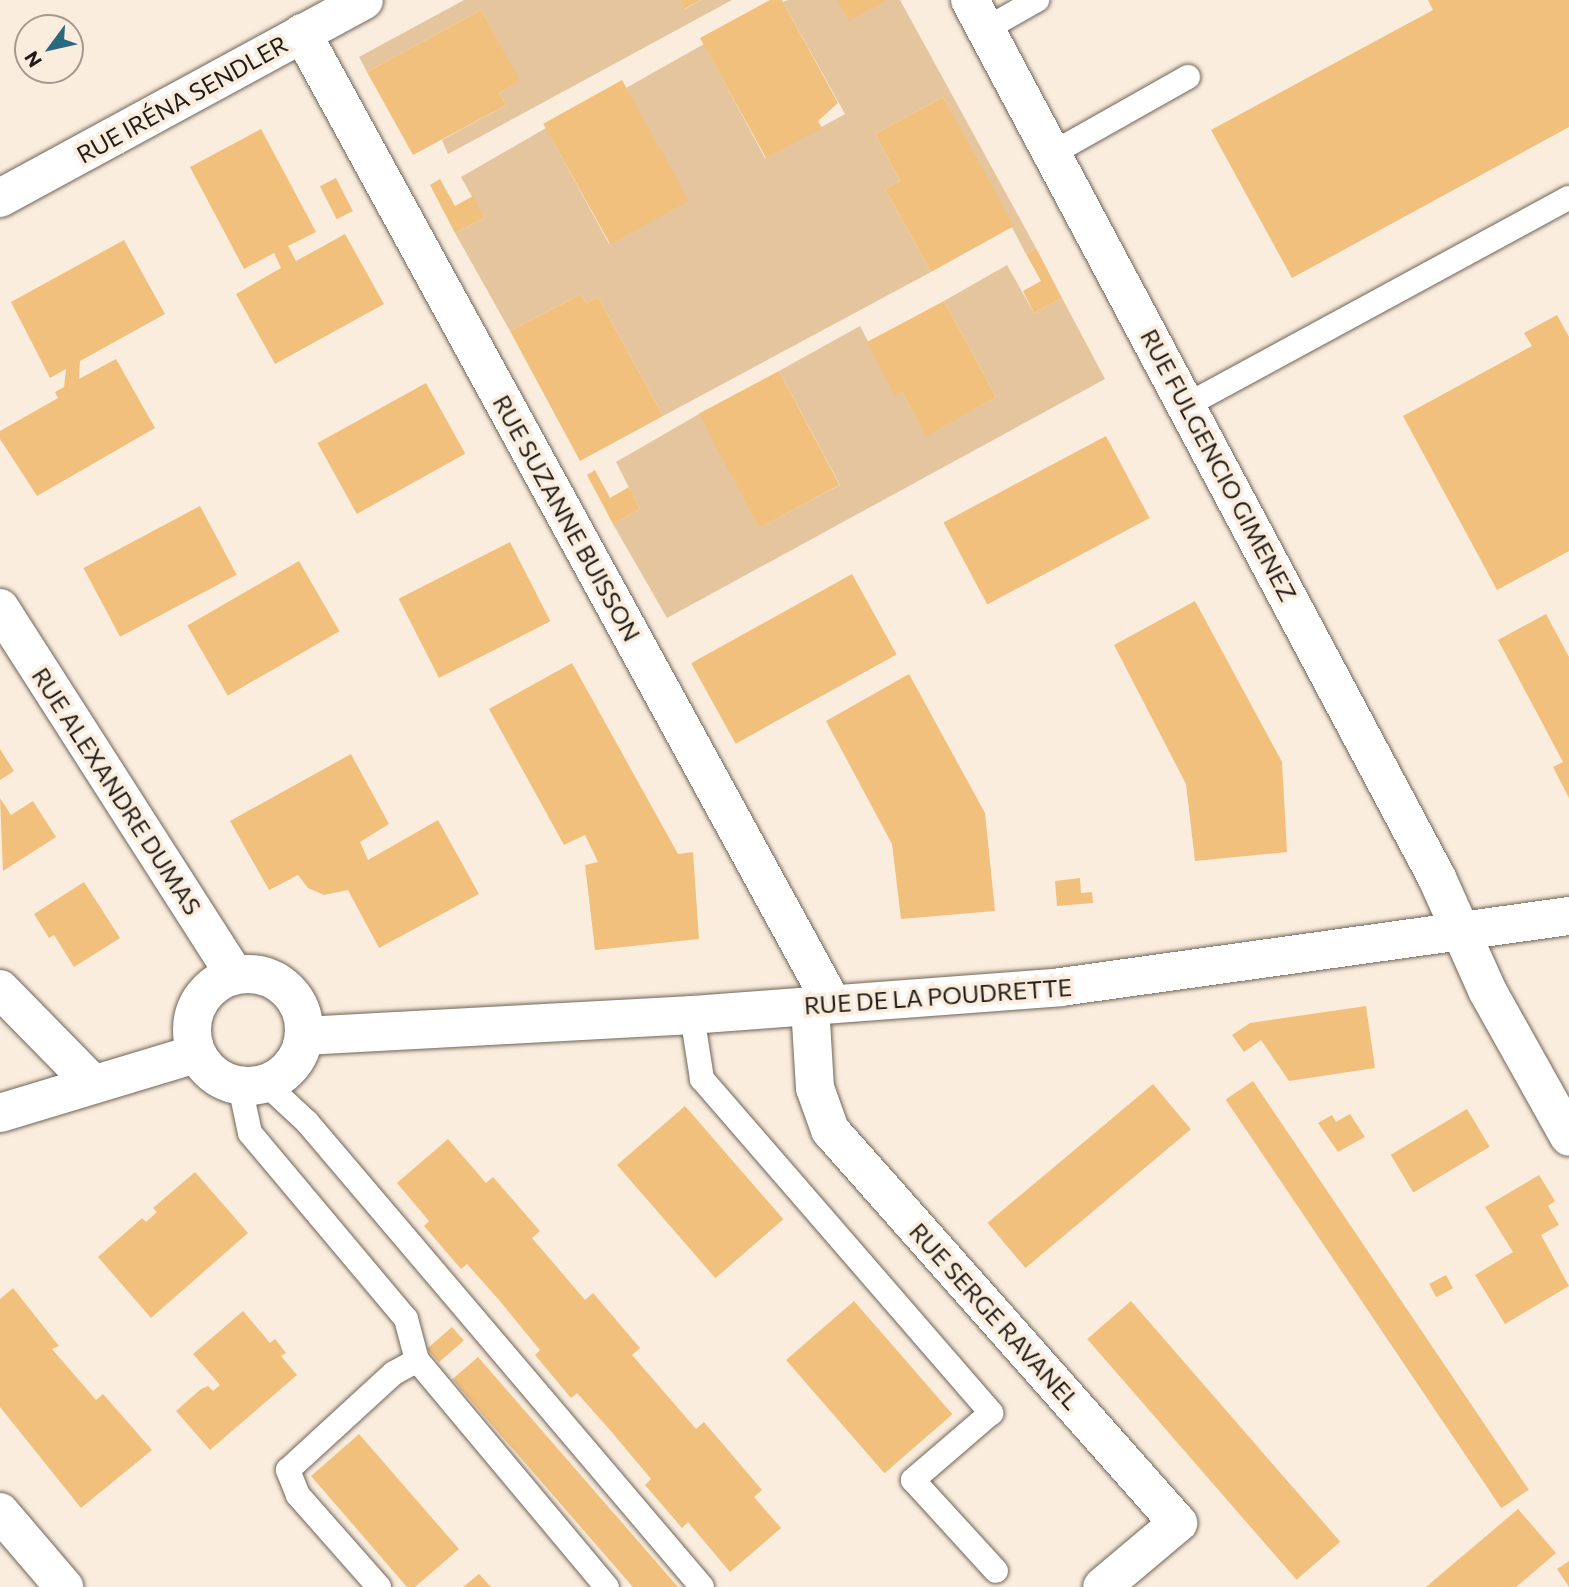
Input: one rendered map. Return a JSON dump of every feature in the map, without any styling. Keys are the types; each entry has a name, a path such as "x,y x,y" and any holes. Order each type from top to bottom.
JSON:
{"street":[{"name":"RUE IRÉNA SENDLER","path":"0,198 364,0"},
{"name":"RUE FULGENCIO GIMENEZ","path":"978,14 1437,878 1487,990 1569,1137"},
{"name":"RUE SUZANNE BUISSON","path":"302,33 821,1005"},
{"name":"RUE ALEXANDRE DUMAS","path":"0,608 234,974"},
{"name":"RUE DE LA POUDRETTE","path":"304,1036 692,1015 1061,988 1569,916"},
{"path":"234,974 266,976 283,986 296,999 304,1036 292,1065 253,1085 214,1074 196,1054 192,1016 200,999 213,985 234,974"},
{"path":"0,989 93,1084"},
{"name":"RUE SERGE RAVANEL","path":"821,1005 815,1088 830,1130 1178,1523 1102,1587"},
{"path":"0,1113 196,1054"},
{"path":"0,1512 64,1587"}],"lane":[{"path":"978,14 1036,1"},
{"path":"1054,153 1188,77"},
{"path":"1187,405 1569,198"},
{"path":"692,1015 702,1079 991,1413 913,1480 996,1571"},
{"path":"253,1085 250,1133 406,1319 417,1360 607,1587"},
{"path":"253,1085 307,1122 702,1587"},
{"path":"379,1587 298,1495 288,1470 394,1373 417,1360"}],"shaded area":[{"path":"464,0 680,0 685,9 701,0 732,0 448,154 442,140 506,105 499,93 519,81 481,10 367,72 359,57"},
{"path":"900,0 1036,248 1026,254 943,97 875,134 900,181 885,189 931,272 663,416 598,297 586,303 581,294 510,331 455,233 484,218 461,177 546,128 609,244 687,201 626,88 704,44 765,158 845,114 783,2"},
{"path":"1007,265 1034,313 1062,298 1105,379 667,618 613,524 640,509 616,462 699,414 760,527 840,485 779,371 860,326 896,395 902,392 926,435 996,397 944,301"}],"building":[{"path":"680,0 701,0 684,9"},
{"path":"770,0 782,0 838,103 818,121 822,128 766,158 700,38"},
{"path":"837,0 887,0 849,21"},
{"path":"1428,0 1569,0 1569,127 1292,278 1211,130 1433,10"},
{"path":"481,10 520,81 499,93 506,105 413,155 367,72"},
{"path":"622,80 689,201 610,244 543,124"},
{"path":"943,97 1014,226 931,272 885,189 900,181 875,134"},
{"path":"261,129 316,232 288,246 296,261 345,234 384,304 275,364 236,294 281,268 274,253 244,269 190,167"},
{"path":"336,178 353,211 337,219 320,186"},
{"path":"440,179 455,206 473,196 484,218 455,233 430,185"},
{"path":"124,240 165,314 80,361 79,379 116,359 155,428 37,496 0,439 0,431 58,398 55,392 64,387 66,369 50,378 11,302"},
{"path":"1036,248 1062,298 1034,313 1023,291 1041,281 1026,254"},
{"path":"581,294 586,303 598,297 663,416 580,461 510,331"},
{"path":"944,301 996,397 926,436 902,392 895,396 867,342"},
{"path":"1557,315 1569,337 1569,551 1497,590 1403,416 1532,346 1524,333"},
{"path":"779,371 840,485 759,528 699,414"},
{"path":"426,383 465,454 357,514 318,443"},
{"path":"1106,436 1150,518 987,604 944,522"},
{"path":"595,470 610,498 629,487 640,509 613,524 587,475"},
{"path":"200,506 237,575 120,637 83,568"},
{"path":"510,542 550,621 439,678 399,599"},
{"path":"299,561 340,631 228,696 187,626"},
{"path":"852,574 897,654 736,744 691,663"},
{"path":"1195,601 1282,762 1287,852 1195,861 1186,784 1114,645"},
{"path":"1546,614 1569,657 1569,798 1553,767 1563,762 1498,640"},
{"path":"572,663 678,854 693,852 699,939 595,950 585,865 598,862 585,835 564,845 489,709"},
{"path":"909,674 985,813 995,911 901,919 892,844 826,721"},
{"path":"0,749 14,771 0,780"},
{"path":"351,754 389,824 360,842 368,860 438,820 479,894 379,948 348,890 324,895 308,888 298,875 269,890 230,821"},
{"path":"0,798 11,815 33,801 56,837 3,871"},
{"path":"1080,878 1081,893 1092,892 1093,903 1057,906 1055,881"},
{"path":"84,882 120,938 74,967 54,935 49,938 34,914"},
{"path":"1366,1006 1375,1068 1289,1081 1261,1040 1244,1052 1232,1035 1250,1023"},
{"path":"1253,1081 1529,1490 1501,1508 1226,1099"},
{"path":"1153,1084 1191,1129 1025,1268 988,1223"},
{"path":"685,1106 783,1219 715,1278 617,1165"},
{"path":"1467,1109 1490,1147 1413,1193 1391,1155"},
{"path":"1350,1114 1365,1137 1338,1152 1318,1123 1332,1115 1336,1122"},
{"path":"448,1139 486,1183 493,1177 540,1231 532,1238 585,1300 593,1293 640,1348 632,1355 696,1429 704,1422 762,1490 754,1497 781,1528 730,1572 688,1522 682,1528 645,1485 651,1479 577,1393 571,1398 535,1355 540,1350 499,1300 467,1264 461,1269 424,1226 429,1221 397,1183"},
{"path":"195,1172 248,1233 151,1318 98,1257 142,1218 146,1222 157,1212 153,1208"},
{"path":"1539,1175 1555,1201 1548,1206 1559,1225 1541,1235 1569,1286 1505,1324 1475,1275 1513,1252 1485,1207"},
{"path":"1446,1275 1453,1288 1436,1297 1429,1284"},
{"path":"13,1288 59,1346 52,1349 96,1400 103,1394 152,1450 81,1508 0,1407 0,1299"},
{"path":"854,1301 952,1414 884,1473 786,1360"},
{"path":"1131,1301 1340,1542 1297,1580 1087,1339"},
{"path":"243,1311 270,1343 275,1339 286,1353 281,1356 297,1375 210,1450 176,1411 201,1389 208,1386 213,1391 220,1385 193,1354"},
{"path":"452,1327 464,1341 439,1362 427,1349"},
{"path":"478,1357 678,1587 633,1587 452,1379"},
{"path":"359,1434 459,1549 415,1587 407,1587 311,1476"},
{"path":"1518,1509 1556,1553 1516,1587 1426,1587"},
{"path":"1569,1561 1569,1587 1557,1569"},
{"path":"479,1574 491,1587 463,1587"}]}
